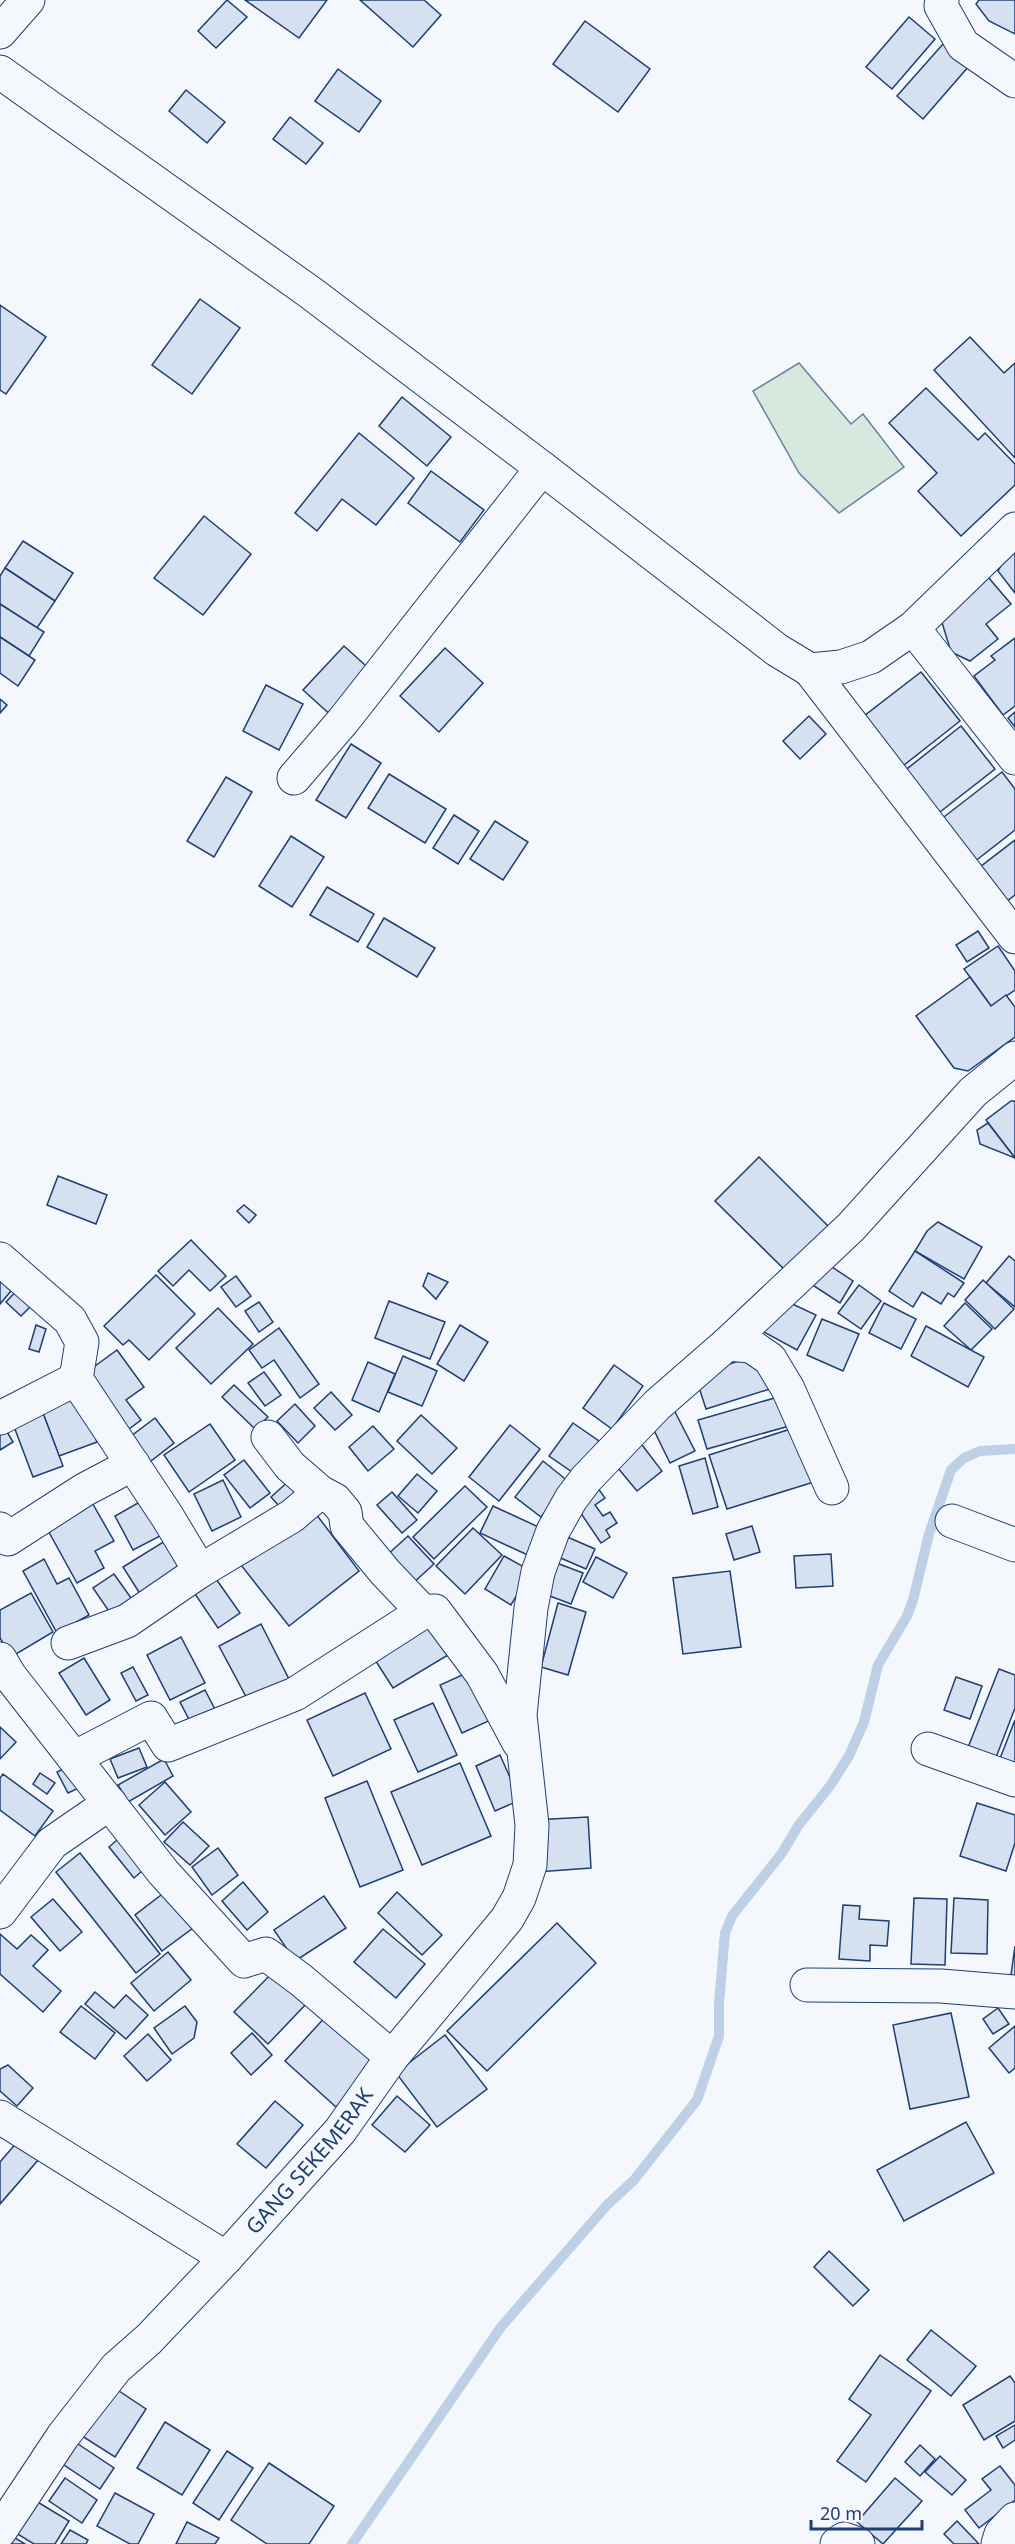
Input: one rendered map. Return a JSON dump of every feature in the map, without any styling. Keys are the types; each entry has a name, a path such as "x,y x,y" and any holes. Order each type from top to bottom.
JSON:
{"street":[{"path":"0,32 28,0"},
{"path":"942,0 941,6 963,45 1015,81"},
{"path":"0,72 311,293 777,650 810,670 1015,938"},
{"path":"294,778 343,721 542,468"},
{"path":"810,670 841,668 871,657 913,628 1015,529"},
{"path":"913,628 1015,758"},
{"name":"GANG SEKEMERAK","path":"0,2531 63,2436 116,2368 149,2338 226,2258 340,2131 392,2057 507,1919 519,1898 530,1865 532,1826 520,1715 531,1608 538,1572 553,1531 571,1499 586,1479 657,1405 727,1344 851,1227 973,1092 1015,1058"},
{"path":"0,1259 70,1320 82,1342 76,1379 200,1571"},
{"path":"727,1344 751,1346 770,1359 788,1389 832,1488"},
{"path":"0,1418 76,1379"},
{"path":"268,1437 290,1466 320,1492 335,1500 345,1512 347,1526 385,1572 423,1612"},
{"path":"0,1529 8,1539 84,1490 133,1464"},
{"path":"68,1643 127,1622 200,1571 292,1516 320,1492"},
{"path":"952,1521 1015,1545"},
{"path":"74,1758 151,1718 168,1745 234,1720 295,1694 423,1612 435,1611 482,1674 524,1753"},
{"path":"0,1659 163,1872 244,1961 266,1954 301,1980 392,2057"},
{"path":"928,1749 1015,1780"},
{"path":"0,1912 52,1843 110,1803"},
{"path":"807,1985 941,1986 1015,1992"},
{"path":"0,2117 226,2258"},
{"path":"998,2544 1001,2534 1015,2519"},
{"path":"837,2544 844,2539 858,2544"}],"shaded area":[{"path":"799,363 851,424 863,414 904,467 839,513 799,473 753,391"}],"building":[{"path":"227,0 247,17 216,48 198,31"},
{"path":"245,0 327,0 299,38"},
{"path":"360,0 424,0 441,15 413,47"},
{"path":"979,0 1015,0 1015,34 989,21 976,4"},
{"path":"909,17 935,39 892,89 866,67"},
{"path":"585,21 650,69 618,112 553,64"},
{"path":"943,44 969,66 923,119 897,96"},
{"path":"338,69 381,101 359,132 315,101"},
{"path":"186,90 225,122 207,143 169,111"},
{"path":"290,117 323,143 306,164 273,139"},
{"path":"200,299 240,328 192,394 152,365"},
{"path":"0,305 46,337 6,394 0,390"},
{"path":"970,337 1004,373 1015,363 1015,458 934,370"},
{"path":"926,388 978,440 985,433 1015,464 1015,485 961,536 918,491 937,473 889,423"},
{"path":"402,397 451,437 427,466 379,426"},
{"path":"359,433 414,478 376,525 342,499 317,531 295,513"},
{"path":"431,471 484,510 460,542 408,503"},
{"path":"204,516 251,554 203,615 154,578"},
{"path":"23,541 73,573 55,601 5,568"},
{"path":"1015,548 1015,593 998,571 1006,557"},
{"path":"5,568 55,601 37,628 0,604 0,576"},
{"path":"988,577 1011,604 986,624 998,639 970,661 951,652 940,616"},
{"path":"0,604 44,632 29,656 0,637"},
{"path":"0,637 35,660 18,686 0,673"},
{"path":"1015,638 1015,706 1003,715 974,676 995,660 991,656"},
{"path":"344,646 375,674 334,718 303,690"},
{"path":"445,648 483,683 439,732 400,696"},
{"path":"921,672 960,721 894,773 855,723"},
{"path":"266,685 303,704 279,750 243,731"},
{"path":"0,699 7,705 0,713"},
{"path":"1015,712 1015,727 1008,718"},
{"path":"809,716 826,734 800,759 783,741"},
{"path":"961,726 995,769 931,819 898,776"},
{"path":"351,744 381,763 346,818 316,800"},
{"path":"1002,772 1015,789 1015,830 974,862 940,820"},
{"path":"389,774 446,809 425,843 368,808"},
{"path":"226,777 252,792 214,857 187,841"},
{"path":"454,815 479,831 458,864 433,848"},
{"path":"495,821 528,842 503,880 470,859"},
{"path":"291,836 324,857 292,907 259,886"},
{"path":"1015,840 1015,895 1007,901 980,867"},
{"path":"327,887 374,914 358,942 310,915"},
{"path":"384,918 435,948 417,977 367,947"},
{"path":"978,931 989,948 967,962 956,945"},
{"path":"998,946 1015,971 1015,990 991,1006 964,969"},
{"path":"970,977 991,1006 1006,995 1015,1007 1015,1037 968,1071 954,1068 916,1016"},
{"path":"1011,1101 1015,1101 1015,1158 986,1120"},
{"path":"988,1123 1015,1158 980,1144 977,1130"},
{"path":"759,1157 833,1231 789,1274 715,1201"},
{"path":"58,1176 107,1195 96,1224 47,1205"},
{"path":"244,1205 256,1215 249,1223 237,1211"},
{"path":"938,1222 982,1247 964,1279 915,1251 927,1231"},
{"path":"191,1240 226,1276 210,1291 189,1270 173,1286 158,1271"},
{"path":"915,1251 964,1283 954,1297 948,1293 941,1304 922,1292 913,1307 889,1291"},
{"path":"1009,1256 1015,1261 1015,1307 986,1283"},
{"path":"826,1263 853,1281 840,1303 811,1284"},
{"path":"428,1273 448,1282 436,1299 423,1286"},
{"path":"156,1275 195,1314 149,1360 129,1340 123,1345 104,1326"},
{"path":"236,1276 251,1296 236,1307 221,1287"},
{"path":"983,1280 1014,1309 995,1329 965,1300"},
{"path":"0,1281 11,1291 0,1304"},
{"path":"859,1285 881,1301 861,1329 838,1313"},
{"path":"18,1289 34,1303 21,1316 6,1302"},
{"path":"389,1301 445,1322 430,1359 375,1338"},
{"path":"786,1301 816,1315 797,1350 762,1331"},
{"path":"259,1302 273,1322 259,1332 245,1311"},
{"path":"884,1303 916,1319 901,1349 869,1333"},
{"path":"965,1303 992,1329 971,1350 944,1326"},
{"path":"218,1308 253,1344 211,1384 176,1348"},
{"path":"822,1319 859,1334 843,1371 807,1355"},
{"path":"36,1325 46,1329 39,1352 29,1349"},
{"path":"460,1325 488,1342 464,1381 437,1364"},
{"path":"926,1326 984,1357 968,1387 911,1356"},
{"path":"279,1328 319,1384 300,1398 274,1360 262,1368 249,1350"},
{"path":"117,1350 144,1387 126,1400 141,1420 121,1435 80,1377"},
{"path":"403,1356 437,1371 422,1406 388,1392"},
{"path":"748,1358 773,1388 706,1409 695,1375"},
{"path":"368,1362 395,1374 379,1412 352,1400"},
{"path":"614,1365 643,1386 612,1429 583,1408"},
{"path":"264,1372 281,1395 265,1406 248,1383"},
{"path":"234,1385 268,1417 255,1429 222,1397"},
{"path":"78,1391 97,1442 59,1456 40,1405"},
{"path":"331,1392 352,1415 335,1430 314,1408"},
{"path":"785,1395 793,1425 707,1449 698,1420"},
{"path":"295,1404 315,1426 298,1443 277,1421"},
{"path":"40,1405 63,1466 33,1477 10,1416"},
{"path":"672,1406 695,1451 670,1463 648,1418"},
{"path":"421,1415 457,1448 432,1474 397,1441"},
{"path":"155,1418 174,1443 142,1468 122,1443"},
{"path":"573,1423 599,1441 575,1474 549,1456"},
{"path":"210,1424 235,1460 189,1492 164,1455"},
{"path":"3,1425 13,1442 0,1450 0,1427"},
{"path":"510,1425 540,1449 499,1501 469,1477"},
{"path":"373,1426 394,1449 368,1471 349,1447"},
{"path":"797,1427 814,1482 727,1509 709,1455"},
{"path":"639,1441 662,1471 637,1491 613,1462"},
{"path":"705,1458 718,1507 693,1514 679,1466"},
{"path":"244,1460 270,1493 250,1508 224,1475"},
{"path":"543,1461 569,1482 541,1517 515,1497"},
{"path":"417,1474 437,1491 418,1513 398,1496"},
{"path":"291,1479 306,1495 286,1514 271,1497"},
{"path":"223,1480 241,1517 212,1531 194,1494"},
{"path":"595,1484 605,1498 595,1505 603,1516 610,1512 617,1523 606,1530 610,1537 601,1543 572,1500"},
{"path":"465,1486 487,1507 434,1559 413,1537"},
{"path":"392,1492 417,1520 402,1533 377,1505"},
{"path":"90,1499 114,1541 95,1551 104,1568 77,1583 45,1525"},
{"path":"145,1499 164,1534 133,1550 115,1516"},
{"path":"493,1506 545,1530 532,1557 480,1533"},
{"path":"313,1510 359,1571 289,1626 241,1565"},
{"path":"752,1526 760,1552 734,1560 726,1534"},
{"path":"473,1528 502,1555 465,1594 436,1566"},
{"path":"173,1536 194,1570 144,1600 123,1567"},
{"path":"408,1536 434,1564 412,1584 386,1556"},
{"path":"565,1536 595,1549 586,1569 556,1556"},
{"path":"831,1554 833,1586 796,1588 794,1556"},
{"path":"504,1556 531,1571 511,1605 485,1589"},
{"path":"596,1557 627,1573 613,1598 583,1582"},
{"path":"44,1559 57,1584 69,1578 89,1615 57,1633 23,1571"},
{"path":"554,1562 583,1573 571,1604 542,1593"},
{"path":"730,1571 741,1647 683,1654 673,1578"},
{"path":"114,1574 136,1605 115,1620 93,1588"},
{"path":"214,1576 240,1613 218,1628 193,1591"},
{"path":"31,1593 53,1632 11,1657 0,1638 0,1610"},
{"path":"558,1603 586,1612 568,1675 541,1667"},
{"path":"431,1616 453,1652 393,1688 370,1652"},
{"path":"261,1624 292,1685 251,1706 219,1646"},
{"path":"181,1637 205,1683 170,1700 147,1655"},
{"path":"84,1658 110,1700 86,1715 59,1673"},
{"path":"133,1667 148,1695 136,1701 121,1673"},
{"path":"999,1669 1015,1675 1015,1708 995,1760 967,1750"},
{"path":"471,1671 493,1719 462,1733 440,1685"},
{"path":"956,1677 982,1686 970,1719 944,1710"},
{"path":"205,1690 220,1719 195,1731 180,1702"},
{"path":"365,1693 391,1749 333,1776 307,1720"},
{"path":"433,1703 457,1755 418,1772 394,1720"},
{"path":"1015,1720 1015,1767 999,1761"},
{"path":"0,1727 16,1742 0,1759"},
{"path":"139,1748 147,1767 118,1778 110,1759"},
{"path":"500,1755 520,1800 495,1811 476,1766"},
{"path":"164,1759 173,1776 128,1802 118,1785"},
{"path":"460,1763 491,1836 422,1865 391,1792"},
{"path":"69,1766 81,1787 68,1793 57,1772"},
{"path":"40,1773 55,1783 47,1794 33,1784"},
{"path":"3,1774 53,1811 35,1836 0,1810 0,1778"},
{"path":"367,1781 403,1870 360,1887 325,1798"},
{"path":"165,1782 191,1812 165,1835 139,1805"},
{"path":"977,1803 1015,1815 1015,1843 1006,1871 960,1856"},
{"path":"588,1817 591,1868 537,1872 534,1820"},
{"path":"183,1822 209,1846 190,1865 164,1842"},
{"path":"124,1834 149,1865 134,1878 109,1847"},
{"path":"218,1848 238,1875 212,1895 192,1867"},
{"path":"80,1853 160,1954 136,1973 56,1872"},
{"path":"243,1882 268,1912 247,1930 222,1901"},
{"path":"169,1889 197,1925 162,1951 135,1915"},
{"path":"397,1892 442,1935 422,1955 378,1913"},
{"path":"324,1896 346,1928 295,1961 274,1930"},
{"path":"914,1898 947,1899 945,1965 911,1964"},
{"path":"954,1898 988,1900 987,1954 951,1953"},
{"path":"53,1899 82,1932 60,1951 31,1917"},
{"path":"843,1905 860,1906 859,1919 889,1921 887,1946 870,1945 870,1961 839,1959"},
{"path":"557,1923 596,1963 487,2071 447,2031"},
{"path":"383,1929 425,1964 396,1998 354,1962"},
{"path":"0,1934 17,1949 31,1935 48,1950 33,1966 61,1991 43,2012 0,1974"},
{"path":"1015,1946 1015,1976 1011,1975"},
{"path":"168,1952 191,1980 154,2011 131,1983"},
{"path":"275,1970 308,2002 268,2044 234,2012"},
{"path":"95,1992 114,2008 126,1995 148,2015 126,2039 85,2004"},
{"path":"81,2006 115,2033 95,2059 60,2032"},
{"path":"185,2006 197,2022 194,2038 172,2054 154,2028"},
{"path":"998,2008 1009,2024 993,2034 983,2019"},
{"path":"951,2013 969,2097 910,2109 893,2025"},
{"path":"328,2014 379,2060 336,2107 285,2061"},
{"path":"1015,2026 1015,2068 1009,2073 989,2048"},
{"path":"252,2033 272,2055 251,2075 231,2053"},
{"path":"148,2034 171,2060 147,2081 124,2056"},
{"path":"445,2035 487,2089 437,2127 396,2073"},
{"path":"8,2065 33,2088 17,2106 0,2091 0,2069"},
{"path":"397,2096 430,2125 405,2152 372,2125"},
{"path":"275,2101 303,2125 266,2168 237,2144"},
{"path":"966,2122 994,2173 904,2221 877,2170"},
{"path":"18,2141 39,2159 0,2204 0,2162"},
{"path":"829,2251 869,2290 853,2306 814,2267"},
{"path":"931,2330 976,2366 951,2396 907,2360"},
{"path":"880,2355 931,2391 866,2482 837,2461 871,2415 849,2399"},
{"path":"1010,2376 1015,2383 1015,2421 984,2440 963,2405"},
{"path":"113,2387 146,2409 115,2457 82,2436"},
{"path":"165,2422 210,2450 182,2495 137,2468"},
{"path":"1015,2425 1015,2440 1003,2448 996,2436"},
{"path":"75,2442 114,2468 100,2489 61,2463"},
{"path":"920,2445 935,2459 920,2476 905,2462"},
{"path":"227,2451 253,2468 219,2520 193,2503"},
{"path":"940,2456 966,2480 952,2495 925,2472"},
{"path":"269,2463 334,2506 309,2544 267,2544 231,2520"},
{"path":"1000,2466 1015,2485 1015,2500 979,2528 965,2510 991,2490 982,2479"},
{"path":"65,2478 97,2500 82,2523 49,2501"},
{"path":"895,2478 922,2501 883,2544 857,2522"},
{"path":"115,2493 154,2514 138,2544 130,2544 97,2526"},
{"path":"31,2498 69,2521 55,2544 34,2544 11,2530"},
{"path":"957,2521 979,2544 954,2544 944,2534"},
{"path":"187,2522 219,2538 215,2544 176,2544"},
{"path":"70,2530 88,2540 86,2544 61,2544"},
{"path":"5,2532 25,2544 0,2544"}],"waterway":[{"path":"352,2544 501,2327 607,2205 634,2180 697,2100 719,2036 719,2003 725,1933 732,1916 782,1853 798,1826 830,1786 849,1756 864,1722 878,1665 907,1616 913,1600 929,1534 951,1470 964,1458 980,1451 1015,1449"}]}
